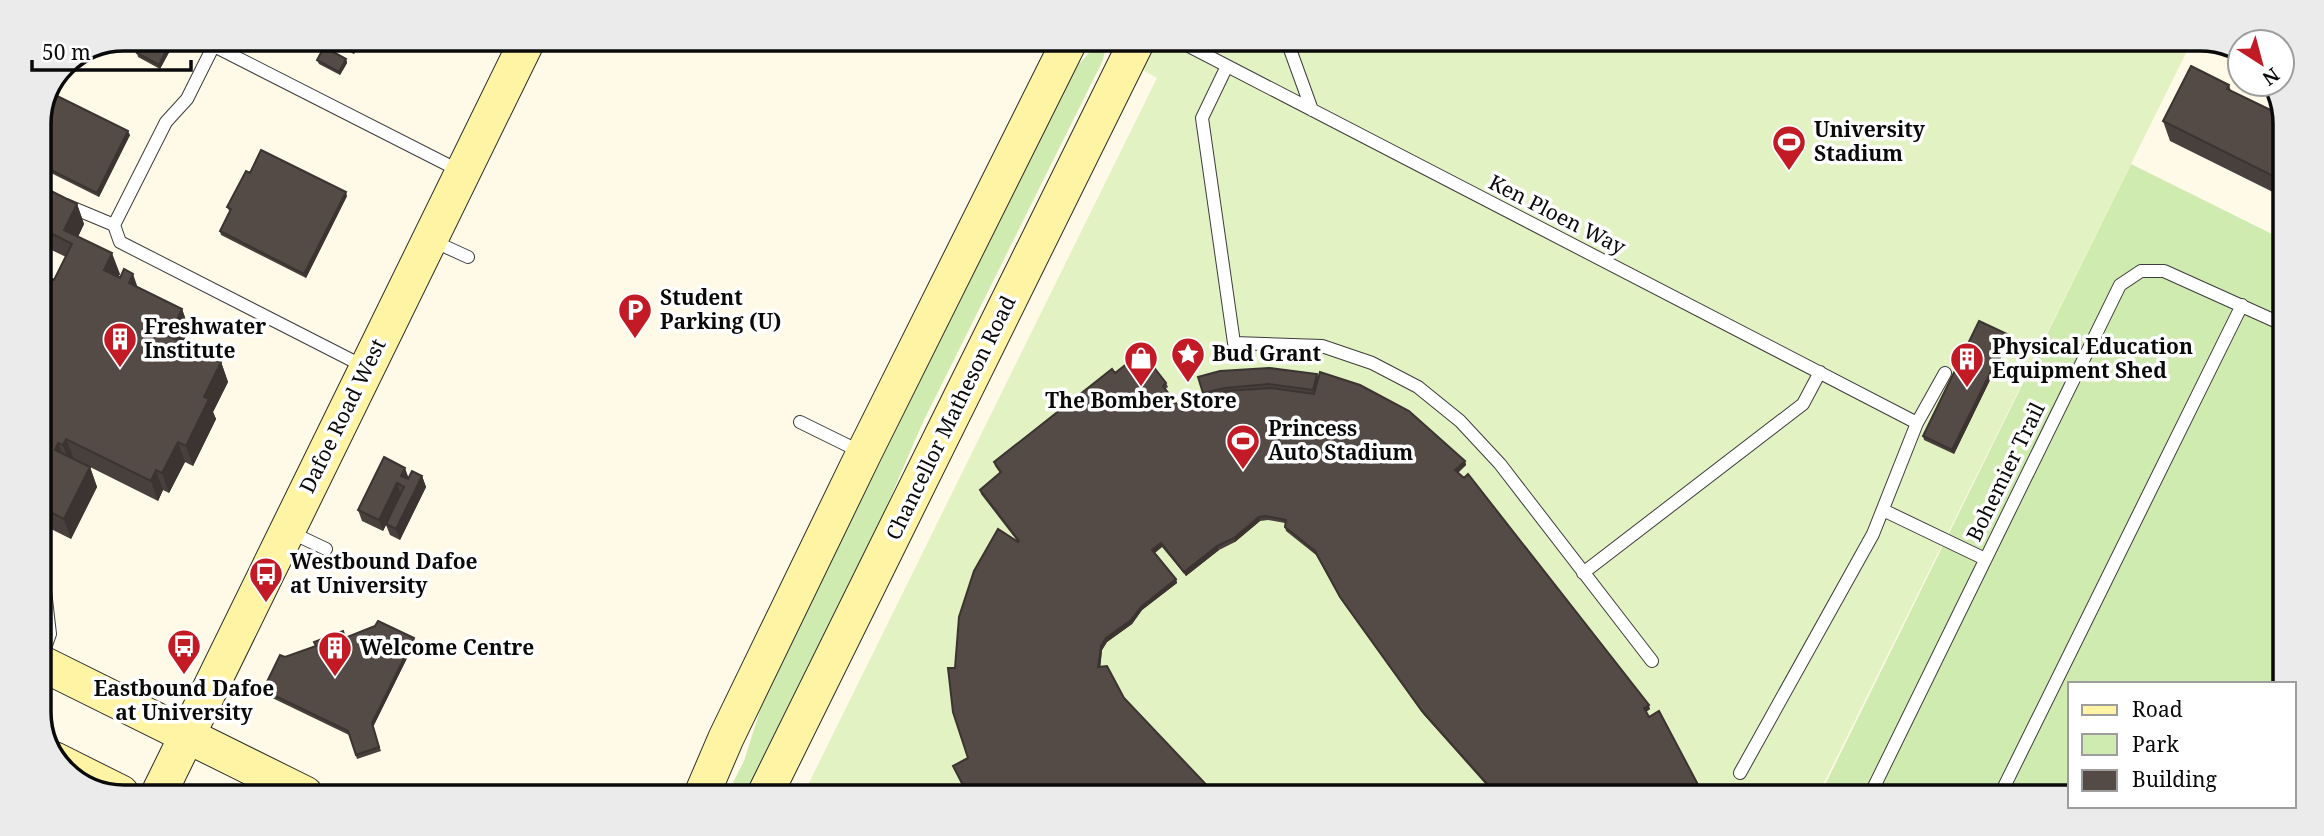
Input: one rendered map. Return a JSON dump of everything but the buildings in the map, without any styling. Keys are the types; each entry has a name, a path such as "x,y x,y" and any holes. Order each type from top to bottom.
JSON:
{"main road":[{"name":"Dafoe Road West","path":"163,785 430,240 516,51"},
{"path":"706,785 864,453 1065,51"},
{"name":"Chancellor Matheson Road","path":"769,785 1132,51"},
{"path":"51,669 288,785"}],"lane":[{"path":"211,51 187,99 166,122 114,225 120,242 367,368"},
{"path":"232,51 462,172"},
{"name":"Ken Ploen Way","path":"1198,51 1917,423"},
{"path":"1291,51 1312,110"},
{"path":"1227,66 1202,118 1234,343 1322,346 1372,363 1418,387 1460,421 1500,464 1652,661"},
{"path":"55,200 114,225"},
{"path":"430,240 468,257"},
{"name":"Bohemier Trail","path":"1875,785 2120,285 2141,271 2164,271 2273,320"},
{"path":"2005,785 2242,305"},
{"path":"1583,573 1803,404 1820,372"},
{"path":"1740,773 1873,534 1917,423 1945,373"},
{"path":"800,422 864,453"},
{"path":"1883,510 1985,559"},
{"path":"288,531 326,549"}],"green space":[{"path":"1091,51 1105,51 1103,60 923,422 842,609 755,785 732,785 744,761 764,698 1057,102 1079,64"},
{"path":"1149,51 2187,51 1823,785 808,785 1157,78 1141,69"},
{"path":"2131,164 2273,235 2273,682 2068,682 2068,785 1825,785"}],"place":[{"name":"University Stadium","path":"1789,172"},
{"name":"Student Parking (U)","path":"635,340"},
{"name":"Freshwater Institute","path":"120,369"},
{"name":"Bud Grant","path":"1188,384"},
{"name":"The Bomber Store","path":"1141,388"},
{"name":"Physical Education Equipment Shed","path":"1967,389"},
{"name":"Princess Auto Stadium","path":"1243,471"},
{"name":"Westbound Dafoe at University","path":"266,604"},
{"name":"Eastbound Dafoe at University","path":"184,676"},
{"name":"Welcome Centre","path":"335,678"}]}
